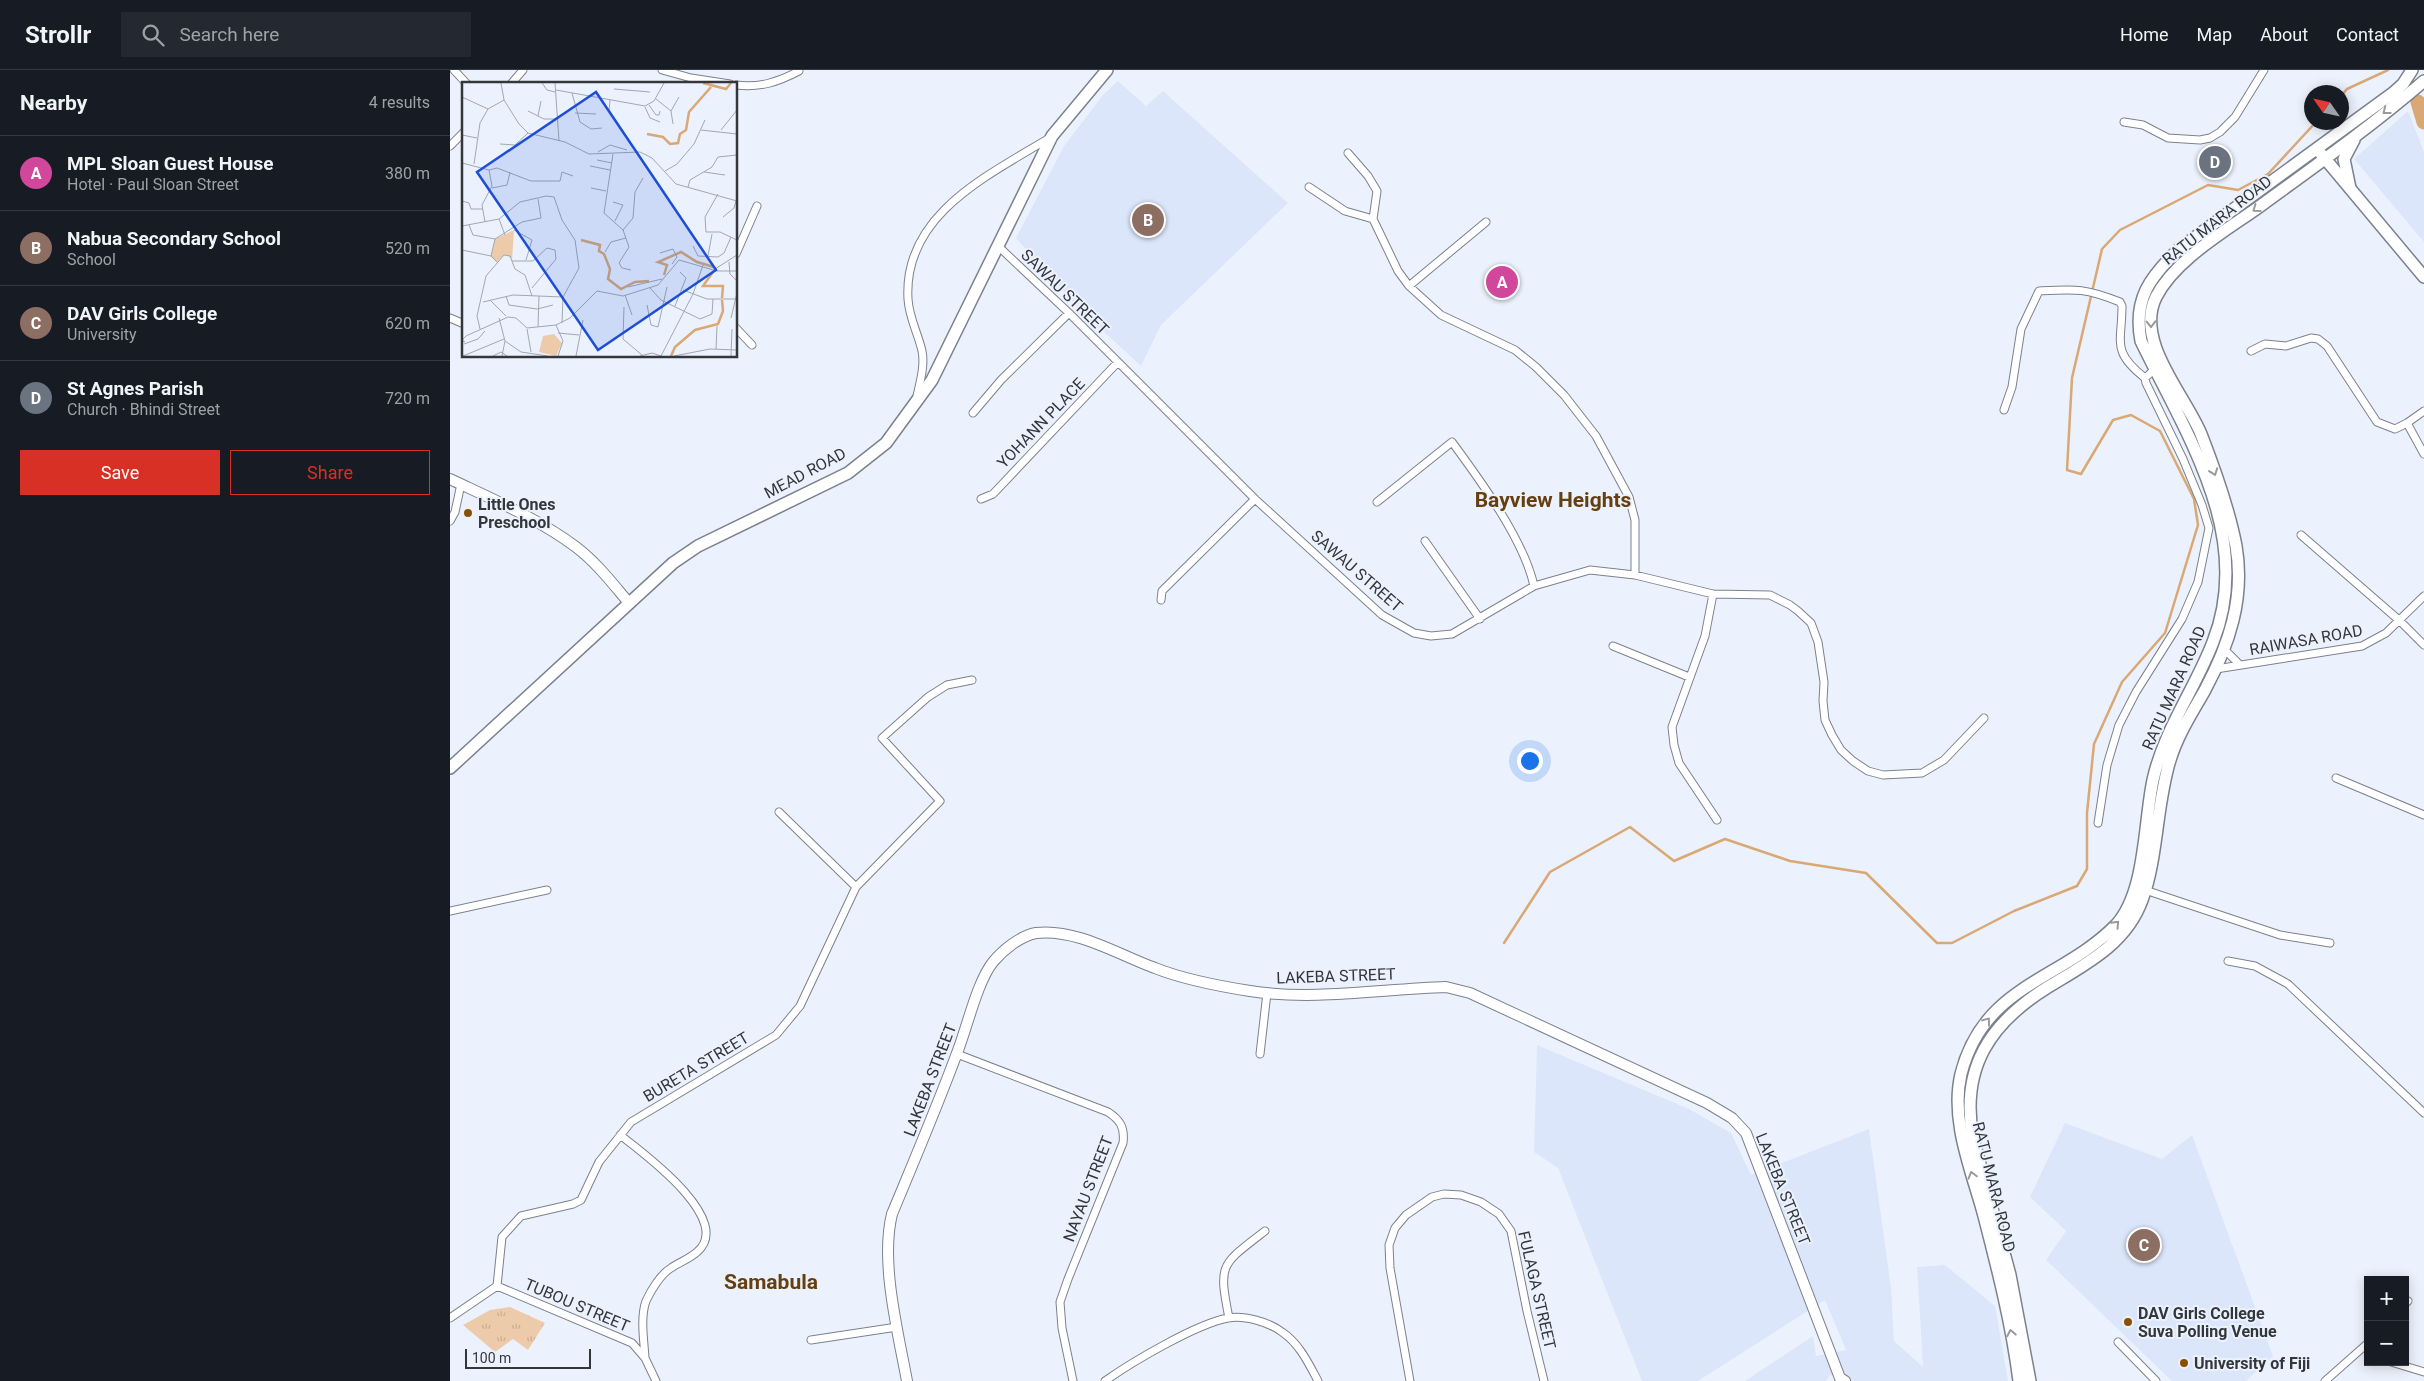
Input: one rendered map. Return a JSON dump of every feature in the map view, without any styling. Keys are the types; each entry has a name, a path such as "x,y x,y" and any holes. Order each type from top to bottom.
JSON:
{"main road":[{"name":"MEAD ROAD","path":"450,768 673,563 698,546 848,473 886,443 932,380 1052,136 1108,70"},
{"name":"RATU MARA ROAD","path":"2018,1381 1998,1273 1965,1148 1958,1107 1960,1076 1978,1033 1995,1010 2023,988 2101,938 2117,924 2125,913 2138,873 2151,789 2160,754 2171,726 2196,683 2212,646 2224,612 2227,593 2227,559 2224,541 2204,473 2182,419 2142,342 2138,327 2141,303 2147,285 2179,249 2392,93 2403,84 2412,70"},
{"name":"RATU MARA ROAD","path":"2030,1381 2010,1275 1973,1138 1970,1120 1971,1080 1985,1046 2004,1020 2026,1002 2084,966 2113,943 2125,931 2137,913 2145,890 2162,790 2171,758 2185,724 2216,669 2224,650 2235,618 2239,592 2236,547 2224,501 2200,434 2152,339 2151,313 2154,301 2178,267 2326,158 2424,81"},
{"path":"2350,188 2344,159 2357,134"},
{"path":"2317,148 2424,277"},
{"path":"450,479 527,518 577,547 602,571 630,603"},
{"name":"LAKEBA STREET","path":"907,1381 890,1276 888,1232 892,1214 957,1054 983,981 992,963 1019,940 1036,933 1057,934 1080,939 1156,969 1189,979 1288,996 1446,987 1470,993 1707,1103 1732,1118 1746,1133 1841,1380"}],"street":[{"path":"454,70 465,82"},
{"path":"513,82 523,70"},
{"path":"662,70 691,78 717,82"},
{"path":"2124,122 2143,125 2168,138 2200,140 2210,138 2220,132 2235,117 2264,70"},
{"path":"738,85 774,84 799,71"},
{"path":"450,146 462,134"},
{"path":"917,402 922,371 922,351 909,310 907,288 922,237 935,218 951,202 1052,136"},
{"path":"1348,153 1368,176 1377,191 1372,219 1394,262 1409,286 1442,314 1515,350 1536,366 1596,436 1629,498 1634,520 1635,575"},
{"path":"1310,187 1345,211 1372,219"},
{"path":"738,249 757,206"},
{"path":"1409,286 1486,222"},
{"name":"SAWAU STREET","path":"998,246 1069,313 1255,499 1382,614 1399,626 1414,633 1431,636 1452,634 1534,586 1590,570 1635,575 1713,594 1770,595 1790,605 1811,623 1822,660 1825,720 1841,750 1852,761 1868,771 1883,775 1922,773 1944,760 1984,718"},
{"path":"2004,410 2012,387 2021,329 2039,292 2079,288 2120,302 2122,306 2119,336 2121,354 2132,368 2145,378 2202,505 2209,528 2198,582 2182,619 2136,692 2119,725 2106,765 2098,823"},
{"path":"973,413 1001,380 1069,313"},
{"path":"450,318 462,323"},
{"path":"738,330 752,345"},
{"path":"2251,351 2265,344 2286,346 2311,338 2318,339 2327,346 2377,422 2395,428 2407,423 2424,411"},
{"name":"YOHANN PLACE","path":"981,499 993,494 1118,362"},
{"path":"2145,378 2155,369"},
{"path":"2407,423 2424,454"},
{"path":"1377,502 1452,442 1498,510 1527,564 1534,586"},
{"path":"450,521 455,512 461,484"},
{"path":"1161,600 1162,591 1255,499"},
{"path":"2301,535 2400,621 2424,645"},
{"path":"1425,541 1480,618"},
{"path":"1713,594 1705,636 1672,727 1674,745 1679,762 1717,820"},
{"name":"RAIWASA ROAD","path":"2216,669 2362,646 2378,639 2400,621 2424,596"},
{"path":"1613,646 1689,678"},
{"path":"2224,650 2240,665"},
{"name":"BURETA STREET","path":"497,1286 502,1238 521,1216 573,1204 581,1200 588,1190 599,1162 631,1122 776,1035 800,1006 856,887 940,801 882,738 934,693 947,685 972,680"},
{"path":"2336,778 2424,815"},
{"path":"779,812 856,887"},
{"path":"450,911 547,890"},
{"path":"2145,890 2280,934 2330,943"},
{"path":"2228,961 2256,966 2288,984 2424,1113"},
{"path":"1260,1054 1267,993"},
{"name":"NAYAU STREET","path":"957,1054 1108,1112 1119,1120 1125,1131 1123,1143 1060,1302 1062,1328 1073,1381"},
{"path":"620,1135 649,1157 682,1189 700,1210 706,1225 707,1238 700,1251 686,1261 670,1268 658,1281 646,1301 643,1316 645,1358"},
{"name":"FULAGA STREET","path":"1410,1381 1390,1268 1389,1245 1395,1228 1406,1215 1432,1197 1444,1194 1461,1195 1481,1202 1499,1214 1512,1231 1527,1311 1544,1381"},
{"path":"1229,1318 1222,1281 1226,1265 1236,1254 1265,1232"},
{"path":"450,1318 497,1286"},
{"name":"TUBOU STREET","path":"497,1286 632,1343 645,1358 656,1381"},
{"path":"1105,1381 1202,1326 1229,1318 1249,1319 1270,1325 1284,1332 1303,1354 1318,1381"},
{"path":"811,1340 897,1327"},
{"path":"2118,1342 2156,1381"},
{"path":"2325,1381 2364,1347"},
{"path":"2404,1366 2424,1372"}],"shaded area":[{"path":"1118,81 1146,106 1163,91 1288,203 1161,325 1141,366 1076,306 1016,238 1064,146 1103,95"},
{"path":"2408,111 2424,152 2424,242 2354,159"},
{"path":"1537,1045 1689,1109 1731,1133 1751,1175 1869,1129 1891,1288 1894,1341 1923,1367 1917,1267 1945,1265 1995,1306 2008,1381 1853,1381 1830,1375 1826,1381 1745,1381 1813,1336 1816,1356 1846,1350 1825,1300 1698,1381 1642,1381 1558,1168 1534,1152"},
{"path":"2065,1123 2162,1159 2192,1135 2273,1356 2246,1381 2172,1381 2046,1260 2066,1231 2030,1197"}],"green space":[{"path":"510,1307 545,1323 528,1350 513,1339 495,1352 463,1325 490,1310"}],"waterway":[{"path":"2349,88 2388,70"},
{"path":"2418,102 2424,122"},
{"path":"1504,943 1550,872 1630,827 1674,861 1725,839 1790,861 1866,873 1937,943 1952,943 2014,911 2077,886 2087,869 2087,813 2094,744 2122,682 2165,633 2198,525 2194,499 2160,431 2131,415 2113,420 2081,474 2067,470 2072,378 2102,249 2120,230 2208,185 2238,190 2268,174 2309,130"}],"place":[{"name":"St Agnes Parish","path":"2215,162"},
{"name":"Nabua Secondary School","path":"1148,220"},
{"name":"MPL Sloan Guest House","path":"1502,282"},
{"name":"Little Ones Preschool","path":"468,513"},
{"name":"DAV Girls College","path":"2144,1245"},
{"name":"DAV Girls College Suva Polling Venue","path":"2128,1322"},
{"name":"University of Fiji","path":"2184,1363"}],"district":[{"name":"Bayview Heights","path":"1553,500"},
{"name":"Samabula","path":"771,1282"}]}
